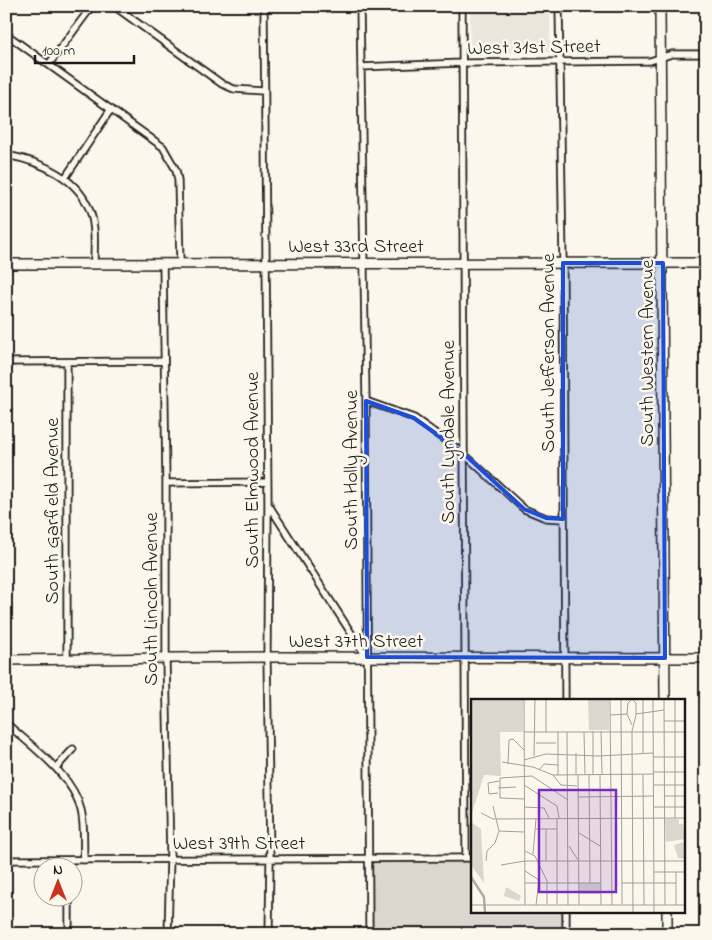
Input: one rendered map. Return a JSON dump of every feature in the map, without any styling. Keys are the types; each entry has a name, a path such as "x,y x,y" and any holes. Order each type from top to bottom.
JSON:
{"street":[{"path":"49,64 92,6"},
{"path":"114,6 222,84 234,89 263,91"},
{"name":"South Elmwood Avenue","path":"264,6 263,91 266,263 270,934"},
{"name":"South Holly Avenue","path":"360,6 366,402 369,934"},
{"name":"South Lyndale Avenue","path":"462,6 464,657 469,858"},
{"name":"South Jefferson Avenue","path":"559,6 563,263 565,699"},
{"name":"South Western Avenue","path":"660,6 665,699"},
{"path":"6,34 163,147 176,170 178,180 180,263"},
{"name":"West 31st Street","path":"361,67 462,63 650,61 672,54 706,54"},
{"path":"65,178 111,109"},
{"path":"6,155 27,159 44,166 65,178 82,195 91,214 94,228 94,263"},
{"name":"South Lincoln Avenue","path":"163,263 166,659 170,858 168,934"},
{"name":"West 33rd Street","path":"6,264 706,263"},
{"path":"6,362 164,361"},
{"name":"South Garfield Avenue","path":"67,363 67,660"},
{"path":"366,402 414,418 463,454 524,509 546,518 563,519"},
{"path":"166,483 266,482"},
{"path":"268,504 367,657"},
{"name":"West 37th Street","path":"6,660 267,657 706,658"},
{"path":"6,723 56,768 74,790 81,808 84,860"},
{"path":"56,768 73,748"},
{"name":"West 39th Street","path":"84,860 170,858 469,858"},
{"name":"West 39th Street","path":"6,860 32,860"},
{"path":"69,908 69,934"},
{"path":"566,912 566,934"},
{"path":"667,912 667,934"}],"highlighted area":[{"path":"563,263 663,263 665,658 367,657 366,401 414,418 463,453 524,509 546,518 563,519"}],"shaded area":[{"path":"470,6 550,6 550,52 470,53"},
{"path":"369,858 471,858 471,912 566,912 566,934 369,934"}]}
